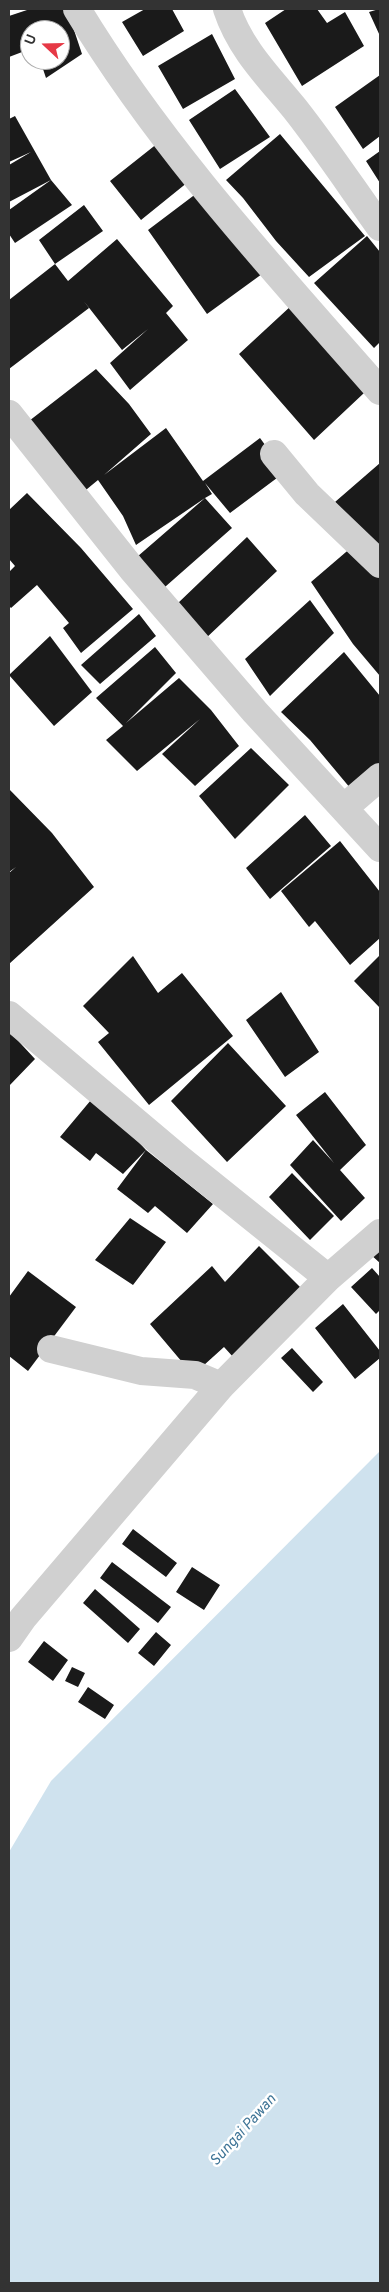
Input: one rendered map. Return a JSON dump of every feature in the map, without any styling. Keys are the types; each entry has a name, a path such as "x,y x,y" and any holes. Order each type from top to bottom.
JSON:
{"street":[{"path":"77,9 111,64 181,157 380,391"},
{"path":"227,9 232,25 255,63 295,110 380,227"},
{"path":"9,414 138,576 255,712 345,807 380,848"},
{"path":"274,454 306,494 380,564"},
{"path":"345,807 380,777"},
{"path":"9,1015 180,1160 328,1278"},
{"path":"14,1621 221,1386 328,1278 380,1233"},
{"path":"51,1349 141,1370 195,1375 221,1386"}],"water":[{"name":"Sungai Pawan","path":"380,1451 380,2283 9,2283 9,1852 51,1781"}],"building":[{"path":"30,9 67,9 82,54 70,62 70,20 20,20 20,53 9,57 9,16"},
{"path":"145,9 172,9 184,31 143,56 122,22"},
{"path":"286,9 317,9 327,23 345,12 364,46 302,86 265,23"},
{"path":"380,9 380,36 369,12"},
{"path":"212,34 235,79 183,109 158,66"},
{"path":"43,70 58,70 46,78"},
{"path":"380,75 380,136 363,149 335,107"},
{"path":"235,89 270,137 220,169 189,120"},
{"path":"15,116 51,180 9,202 9,165 31,152 9,162 9,119"},
{"path":"280,134 365,236 309,277 276,241 243,198 226,180"},
{"path":"158,143 188,182 141,220 110,181"},
{"path":"380,151 380,183 366,161"},
{"path":"51,180 72,205 15,243 9,234 9,210"},
{"path":"201,190 262,274 207,314 148,230"},
{"path":"84,205 103,231 55,264 39,240"},
{"path":"367,236 380,252 380,342 374,348 314,283"},
{"path":"117,239 173,306 166,313 188,340 130,390 110,363 148,329 122,350 83,300 89,308 9,369 9,300 55,264 68,281"},
{"path":"292,305 364,393 314,440 239,354"},
{"path":"96,369 129,404 151,434 104,475 166,428 203,481 260,438 285,472 230,513 205,483 212,494 136,545 123,516 98,480 81,494 29,421"},
{"path":"380,463 380,558 335,502"},
{"path":"27,493 81,548 133,609 81,653 63,628 69,623 37,585 11,608 9,606 9,572 15,566 9,559 9,510"},
{"path":"205,498 232,528 157,594 130,563"},
{"path":"247,537 277,571 204,640 177,604"},
{"path":"353,546 380,572 380,676 353,644 311,582"},
{"path":"310,600 334,633 270,696 245,659"},
{"path":"139,614 156,636 100,684 81,665"},
{"path":"50,636 92,692 54,726 9,675"},
{"path":"155,647 176,673 126,723 179,678 211,710 239,746 195,786 162,754 200,719 137,771 106,740 123,726 96,698"},
{"path":"344,652 380,696 380,773 356,795 310,740 281,712"},
{"path":"251,748 289,785 235,839 199,796"},
{"path":"9,789 52,833 94,887 9,964 9,873 16,867 9,872"},
{"path":"305,815 331,846 270,899 246,868"},
{"path":"340,841 380,892 380,938 350,965 315,921 309,927 281,891"},
{"path":"380,955 380,1008 354,981"},
{"path":"133,956 158,993 182,973 233,1036 149,1105 98,1042 109,1033 83,1006"},
{"path":"281,992 319,1052 285,1077 246,1020"},
{"path":"9,1031 35,1059 9,1086"},
{"path":"228,1043 286,1106 227,1162 171,1101"},
{"path":"325,1092 366,1145 340,1170 365,1198 341,1221 290,1165 313,1140 334,1163 296,1115"},
{"path":"91,1100 120,1122 146,1150 123,1174 96,1153 90,1161 60,1137"},
{"path":"146,1150 213,1204 187,1233 155,1206 148,1213 117,1189"},
{"path":"292,1173 334,1216 310,1240 269,1197"},
{"path":"130,1218 166,1242 133,1285 95,1260"},
{"path":"380,1244 380,1263 370,1254"},
{"path":"259,1246 303,1290 234,1358 224,1347 193,1375 150,1324 212,1266 225,1282"},
{"path":"372,1268 380,1277 380,1310 376,1314 351,1287"},
{"path":"28,1271 76,1307 28,1371 9,1356 9,1297"},
{"path":"343,1304 380,1351 380,1358 355,1379 315,1328"},
{"path":"292,1348 323,1382 313,1392 281,1358"},
{"path":"133,1529 177,1563 166,1577 122,1544"},
{"path":"112,1562 171,1607 158,1623 100,1578"},
{"path":"192,1567 220,1585 204,1610 176,1592"},
{"path":"95,1589 140,1629 128,1643 83,1603"},
{"path":"156,1632 171,1645 154,1666 138,1653"},
{"path":"44,1641 68,1660 53,1681 28,1662"},
{"path":"72,1667 85,1673 78,1687 65,1681"},
{"path":"88,1687 114,1705 105,1719 78,1702"}]}
